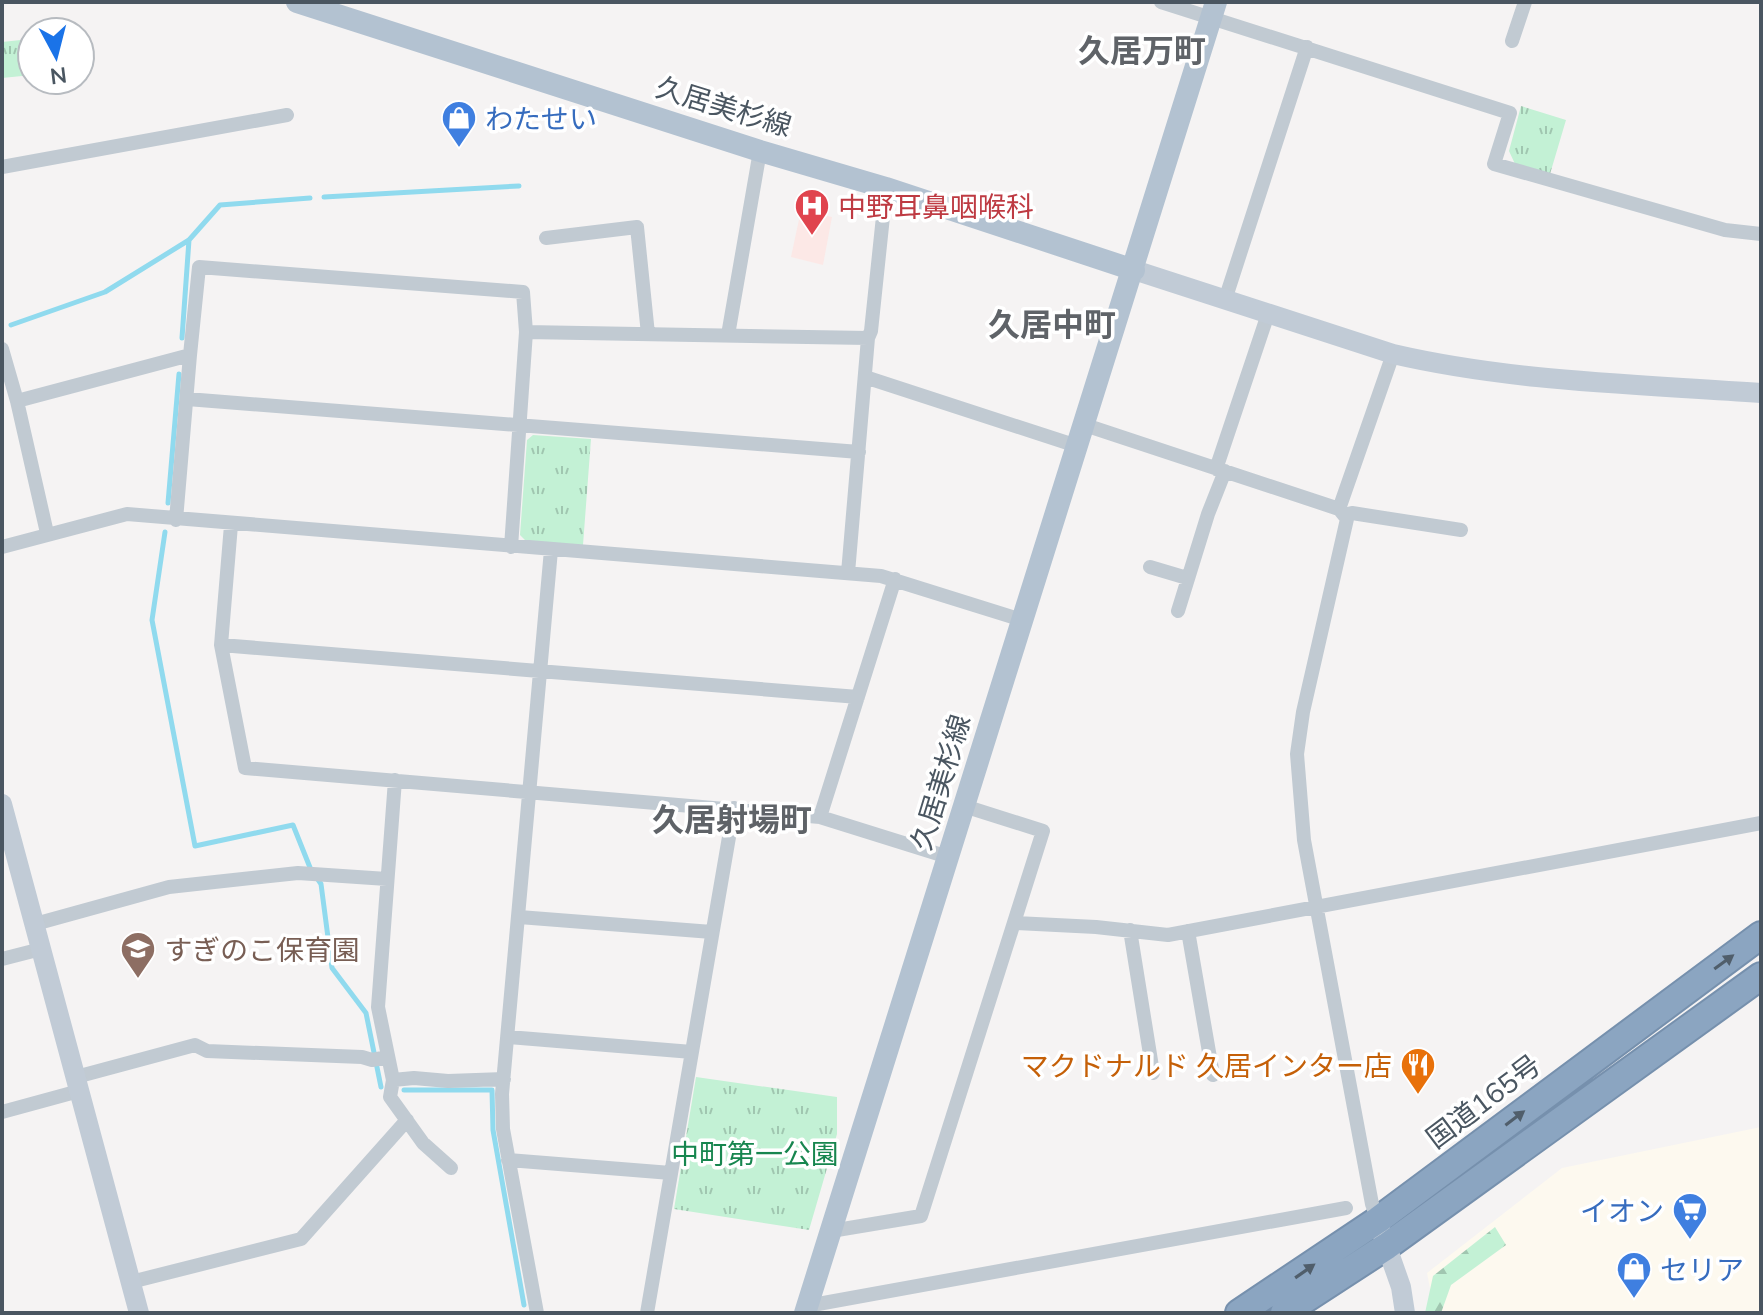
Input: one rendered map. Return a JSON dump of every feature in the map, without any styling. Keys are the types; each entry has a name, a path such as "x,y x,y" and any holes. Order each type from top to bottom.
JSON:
{"highway":[{"name":"国道165号","path":"1239,1313 1378,1220 1761,935"},
{"path":"1284,1313 1387,1246 1761,976"},
{"path":"1611,1084 1761,987"}],"main road":[{"name":"久居美杉線","path":"297,2 760,151 886,188 1134,270"},
{"name":"久居美杉線","path":"806,1310 1213,10"}],"street":[{"path":"1161,2 1213,10 1307,47 1510,113 1494,164 1725,230 1761,234"},
{"path":"1512,41 1525,2"},
{"path":"1225,300 1307,47"},
{"path":"2,167 287,115"},
{"path":"728,335 760,151"},
{"path":"848,573 868,338 886,188"},
{"path":"546,238 637,227 648,334"},
{"path":"176,520 199,267 523,292 526,332 511,547"},
{"path":"1134,270 1393,354 1495,373 1761,393"},
{"path":"1178,611 1268,314"},
{"path":"526,332 868,338"},
{"path":"2,349 47,533"},
{"path":"1393,354 1342,512 1347,526 1303,712 1297,754 1304,840 1372,1204 1401,1287 1405,1313"},
{"path":"17,401 190,355"},
{"path":"865,377 1220,470 1342,512 1461,530"},
{"path":"187,399 859,452"},
{"path":"2,547 127,514 231,525 848,573 895,579 1022,620"},
{"path":"231,525 221,645 245,768 820,817 948,857"},
{"path":"537,1313 503,1129 504,1079 551,550"},
{"path":"1150,567 1187,578"},
{"path":"820,817 895,579"},
{"path":"221,645 858,697"},
{"path":"395,780 378,1007 381,1058 393,1080 390,1097 423,1143 451,1168"},
{"path":"2,804 139,1313"},
{"path":"831,1231 921,1216 1043,831 964,806"},
{"path":"647,1313 734,808"},
{"path":"1014,923 1168,935 1761,823"},
{"path":"35,924 169,887 315,873 387,879"},
{"path":"519,917 712,932"},
{"path":"1130,930 1153,1073"},
{"path":"1188,931 1213,1075"},
{"path":"2,959 41,949"},
{"path":"508,1037 692,1052"},
{"path":"2,1112 195,1045 207,1051 381,1058"},
{"path":"393,1080 504,1079"},
{"path":"131,1282 301,1239 407,1120"},
{"path":"508,1160 671,1173"},
{"path":"806,1310 846,1307 1346,1208"}],"shaded area":[{"name":"中野耳鼻咽喉科","path":"801,210 832,217 823,265 791,257"},
{"path":"1761,1127 1761,1313 1435,1313 1427,1273 1562,1168"}],"green space":[{"path":"16,40 16,77 2,78 2,42"},
{"path":"1521,106 1566,120 1550,174 1515,164 1509,151"},
{"path":"533,435 591,439 583,545 526,541 520,535 527,440"},
{"name":"中町第一公園","path":"696,1077 837,1097 837,1134 809,1230 674,1209"},
{"path":"1495,1227 1506,1245 1451,1285 1441,1313 1425,1313 1433,1276"}],"waterway":[{"path":"324,197 519,186"},
{"path":"11,325 105,292 189,240 220,205 310,198"},
{"path":"182,338 189,240"},
{"path":"168,503 179,374"},
{"path":"165,532 152,620 195,846 293,825 311,870"},
{"path":"317,878 321,884 332,968 366,1013 381,1087"},
{"path":"404,1090 492,1090 493,1130 524,1305"}],"place":[{"name":"わたせい","path":"459,149"},
{"name":"中野耳鼻咽喉科","path":"812,237"},
{"name":"すぎのこ保育園","path":"138,980"},
{"name":"マクドナルド 久居インター店","path":"1418,1096"},
{"name":"イオン","path":"1690,1241"},
{"name":"セリア","path":"1634,1300"}],"district":[{"name":"久居万町","path":"1142,50"},
{"name":"久居中町","path":"1052,324"},
{"name":"久居射場町","path":"732,819"}]}
